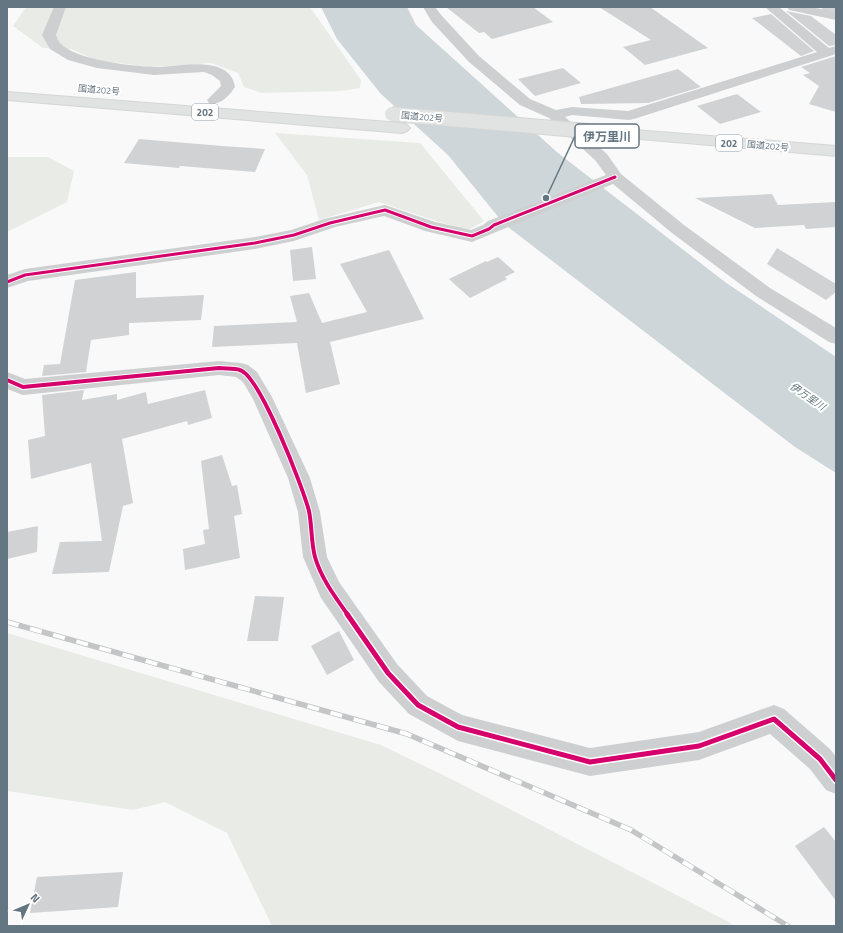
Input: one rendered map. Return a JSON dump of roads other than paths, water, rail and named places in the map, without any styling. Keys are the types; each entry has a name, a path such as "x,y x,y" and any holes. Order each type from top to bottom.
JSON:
{"highway":[{"name":"国道202号","path":"7,83 392,114 836,163"},
{"name":"国道202号","path":"7,96 402,128 836,151"}],"street":[{"path":"60,7 49,35 55,46 73,57 102,65 154,70 205,68 217,72 227,80 228,87 214,100"},
{"path":"428,7 437,19 474,59 525,102 554,115 601,157 615,177 678,229 763,292 836,337"},
{"path":"771,7 832,52"},
{"path":"793,7 836,16"},
{"path":"554,115 572,111 629,116 832,52"},
{"path":"7,282 25,275 255,243 294,235 330,223 385,210 431,227 472,236 489,229 494,225 615,177"},
{"path":"7,380 23,387 219,368 241,370 250,377 262,397 299,478 310,512 315,557 330,590 388,673 418,705 458,727 590,762 698,746 774,719 820,759 836,780"}],"water":[{"path":"321,7 407,7 416,25 558,153 725,282 836,357 836,473 795,447 504,224 448,155 381,94 337,39"}],"railway":[{"path":"7,622 407,734 631,830 788,926"}],"place":[{"name":"伊万里川","path":"546,198"}]}
